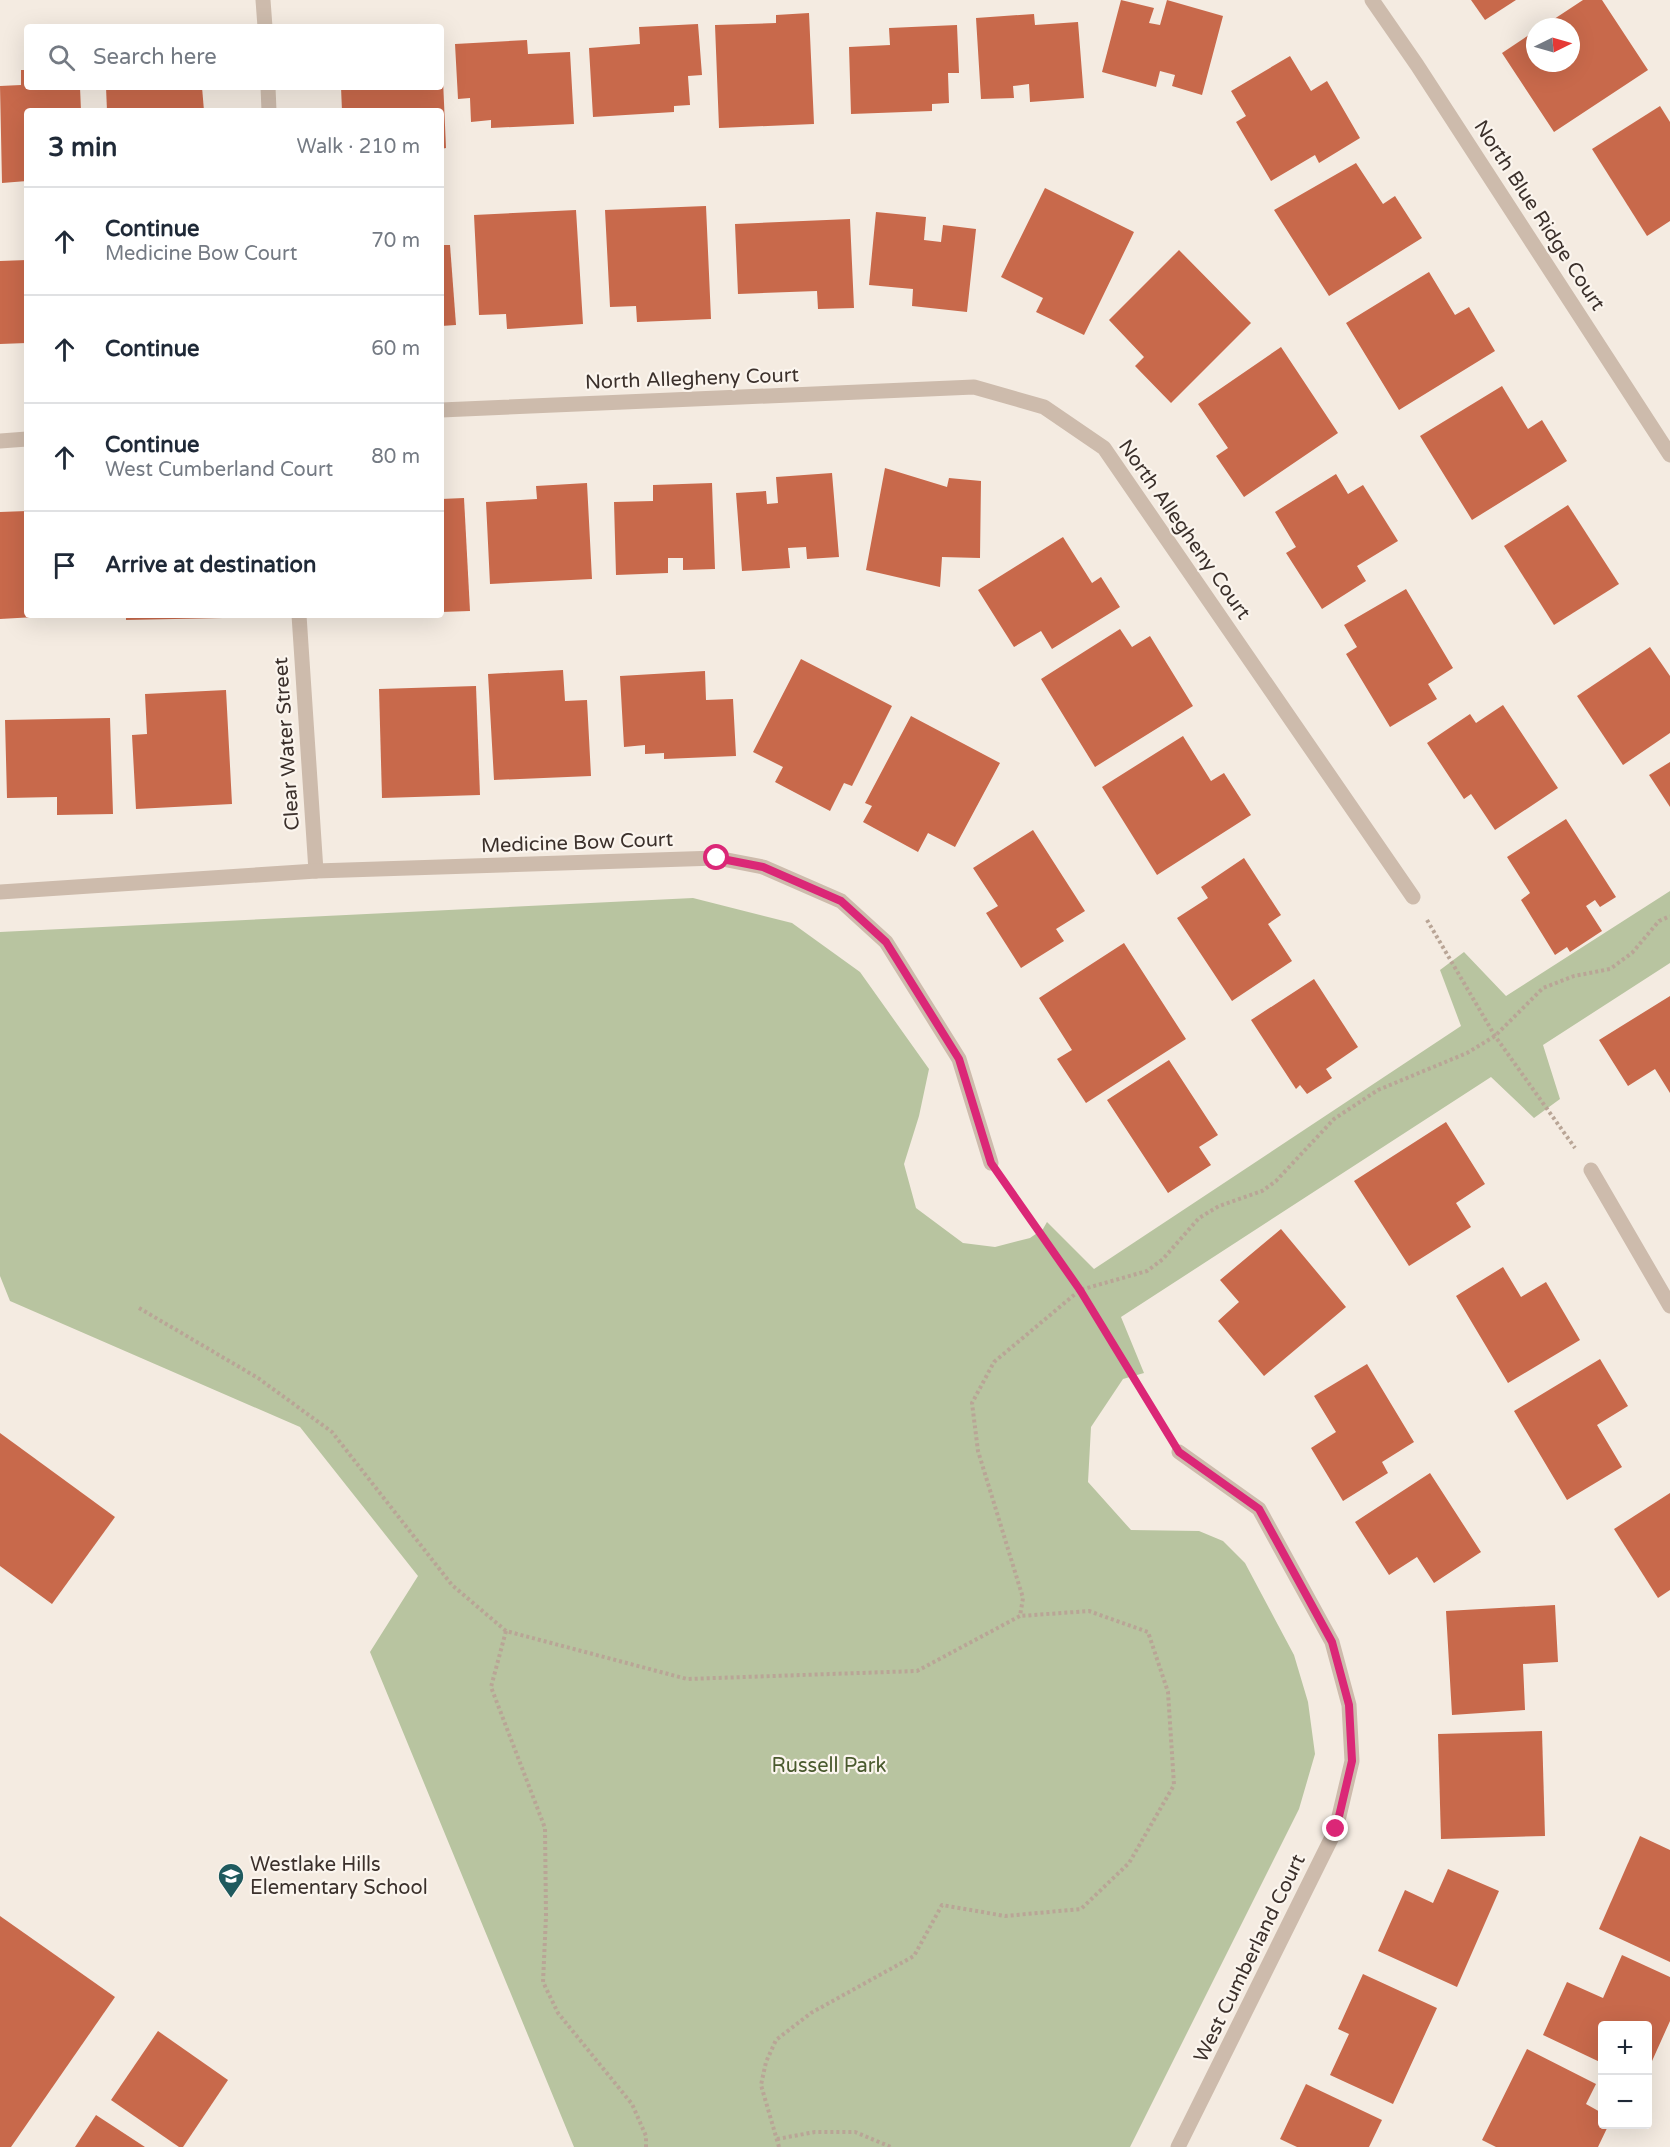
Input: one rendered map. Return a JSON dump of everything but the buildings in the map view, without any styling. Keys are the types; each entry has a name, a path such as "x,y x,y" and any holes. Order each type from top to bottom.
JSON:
{"street":[{"path":"263,0 265,24"},
{"name":"North Blue Ridge Court","path":"1372,0 1418,65 1670,455"},
{"path":"268,90 269,108"},
{"name":"North Allegheny Court","path":"444,410 974,387 1044,407 1104,448 1413,897"},
{"path":"0,441 24,439"},
{"name":"Clear Water Street","path":"299,618 316,871"},
{"name":"Medicine Bow Court","path":"0,892 316,871 717,858 763,867 841,901 886,942 959,1059 991,1163"},
{"path":"1591,1170 1670,1306"},
{"name":"West Cumberland Court","path":"1178,2147 1336,1829 1352,1761 1349,1705 1332,1642 1259,1509 1179,1452"}],"path":[{"path":"1413,897 1495,1036 1591,1170"},
{"path":"1020,1616 1023,1598 978,1451 972,1403 994,1362 1080,1290 1146,1271 1163,1259 1199,1218 1219,1206 1262,1191 1276,1181 1334,1119 1378,1090 1467,1053 1495,1036 1543,988 1574,976 1610,969 1632,953 1659,921 1670,916"},
{"path":"991,1163 1080,1290 1179,1452"},
{"path":"139,1308 258,1378 332,1432 452,1585 506,1631 687,1679 917,1671 1020,1616 1089,1611 1148,1632 1168,1692 1174,1785 1129,1863 1081,1909 1005,1916 942,1905 914,1956 811,2013 777,2040 766,2062 761,2085 779,2147"},
{"path":"506,1631 491,1687 546,1828 543,1982 558,2013 632,2104 646,2136 646,2147"},
{"path":"777,2139 815,2132 855,2132 891,2147"}],"green space":[{"name":"Russell Park","path":"1670,891 1670,963 1543,1045 1560,1099 1534,1118 1491,1077 1121,1317 1144,1373 1123,1379 1091,1427 1088,1482 1131,1530 1199,1531 1223,1541 1245,1563 1294,1655 1308,1702 1315,1754 1299,1809 1130,2147 574,2147 370,1652 418,1576 300,1427 10,1301 0,1276 0,932 693,898 792,923 860,972 929,1069 919,1116 904,1164 916,1208 963,1243 995,1247 1030,1238 1043,1229 1047,1222 1094,1269 1461,1026 1440,970 1464,952 1506,996"}],"place":[{"name":"Westlake Hills Elementary School","path":"231,1899"}],"route":[{"path":"717,858 763,867 841,901 886,942 959,1059 991,1163 1080,1290 1179,1452 1259,1509 1332,1642 1349,1705 1352,1761 1336,1829"}]}
